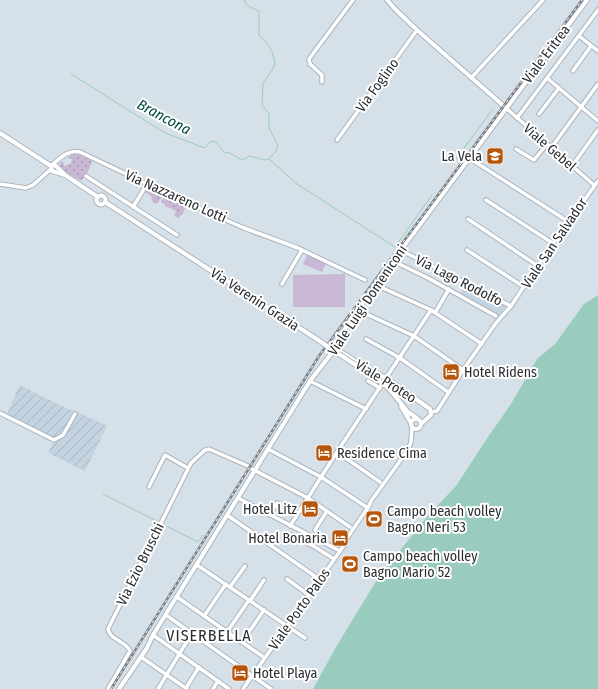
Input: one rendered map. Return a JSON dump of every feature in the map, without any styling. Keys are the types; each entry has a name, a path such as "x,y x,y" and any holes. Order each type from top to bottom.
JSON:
{"street":[{"path":"322,82 322,75 310,64 309,59 353,0"},
{"path":"387,0 417,30 506,108"},
{"path":"471,78 543,0"},
{"name":"Viale Eritrea","path":"506,108 587,0"},
{"path":"517,118 598,10"},
{"name":"Via Foglino","path":"337,140 417,30"},
{"path":"579,36 598,51"},
{"path":"573,71 591,46"},
{"path":"547,78 598,121"},
{"path":"551,148 598,84"},
{"path":"539,114 559,88"},
{"name":"Viale Gebel","path":"506,108 594,185"},
{"name":"Viale Luigi Domeniconi","path":"120,689 238,498 253,470 268,449 310,381 335,348 349,322 506,108"},
{"path":"572,166 598,130"},
{"name":"Via Verenin Grazia","path":"0,133 98,197 98,203 102,204 105,202 378,380 395,396 411,425"},
{"path":"516,148 534,160 547,144"},
{"name":"Via Nazzareno Lotti","path":"0,184 26,188 32,185 60,159 70,152 76,151 147,184 168,191 203,210 244,228 302,250 365,280"},
{"path":"469,158 569,222"},
{"name":"Via Verenin Grazia","path":"53,167 52,171 65,175"},
{"path":"86,176 177,235"},
{"name":"Viale San Salvador","path":"510,306 598,181"},
{"path":"133,206 147,184"},
{"path":"486,200 554,244"},
{"path":"468,219 538,266"},
{"path":"282,284 302,250"},
{"path":"468,250 524,287"},
{"name":"Via Lago Rodolfo","path":"408,254 510,306"},
{"path":"393,261 449,289 496,316"},
{"path":"376,285 431,310 482,344"},
{"path":"435,313 449,289"},
{"path":"430,414 436,411 496,323 510,306"},
{"path":"290,526 321,476 431,310"},
{"path":"362,312 414,336 463,370"},
{"path":"366,339 400,358 448,392"},
{"name":"Viale Proteo","path":"335,348 363,366 386,378 430,409 430,414"},
{"path":"310,381 366,410"},
{"path":"368,381 380,388"},
{"name":"Via Verenin Grazia","path":"399,402 408,412 418,419"},
{"path":"0,413 54,440 63,435 75,414"},
{"name":"Viale Proteo","path":"418,419 430,414"},
{"name":"Viale Proteo","path":"421,424 430,414"},
{"path":"414,419 421,421 421,424 417,429 411,425 414,419"},
{"name":"Viale Porto Palos","path":"243,689 340,551 371,501 408,450 411,442 411,425"},
{"path":"268,449 321,476 368,508"},
{"name":"Via Ezio Bruschi","path":"108,689 129,655 130,648 110,634 108,629 188,468 195,458 205,450 211,450 248,466"},
{"path":"337,452 380,482"},
{"path":"149,487 165,455 188,468"},
{"path":"253,470 308,498 350,527"},
{"path":"238,498 340,551"},
{"path":"270,515 277,503"},
{"path":"315,530 327,511"},
{"path":"227,515 319,579"},
{"path":"292,535 334,559"},
{"path":"197,564 305,638"},
{"path":"230,587 245,566"},
{"path":"287,579 309,595"},
{"path":"227,632 264,580"},
{"path":"204,616 226,584"},
{"path":"177,597 262,656"},
{"path":"242,642 264,610"},
{"path":"166,615 271,689"},
{"path":"158,689 192,633"},
{"path":"153,635 229,689"},
{"path":"141,657 186,689 199,667"},
{"path":"213,689 218,681"}],"shaded area":[{"path":"73,153 92,161 88,172 81,181 66,172 59,165 62,161 64,163 63,165 69,165 73,160 68,157"},
{"path":"149,187 167,193 156,204 151,200 152,197 145,192"},
{"path":"168,194 187,204 183,213 178,218 174,216 176,211 167,207 161,201"},
{"path":"307,255 326,263 322,272 303,264"},
{"path":"345,274 345,307 293,307 293,275"},
{"path":"464,286 506,306 499,317 460,294"},
{"path":"598,295 598,689 313,689 336,647 378,578 426,518 456,486 511,404 537,359 555,344 584,304"},
{"path":"19,385 73,411 69,419 70,420 62,433 54,438 7,415"},
{"path":"78,412 107,426 85,471 48,453 54,442 59,442 59,439 63,438"}],"waterway":[{"name":"Brancona","path":"244,0 248,6 259,11 259,35 269,46 275,62 273,69 263,83 262,105 269,114 269,128 278,146 276,151 269,159"},
{"name":"Brancona","path":"71,74 165,133 205,148 210,142 215,141 224,152 230,153 242,160 250,156 264,160 269,159 297,184 395,247 432,195"},
{"path":"454,162 492,110"},
{"name":"VISERBELLA","path":"103,494 159,522"},
{"name":"VISERBELLA","path":"162,524 198,542 203,535 205,537"}],"railway":[{"path":"111,689 319,356 582,0"}],"place":[{"name":"La Vela","path":"495,156"},
{"name":"Hotel Ridens","path":"451,372"},
{"name":"Residence Cima","path":"324,453"},
{"name":"Hotel Litz","path":"310,509"},
{"name":"Campo beach volley Bagno Neri 53","path":"374,519"},
{"name":"Hotel Bonaria","path":"340,538"},
{"name":"Campo beach volley Bagno Mario 52","path":"350,564"},
{"name":"Hotel Playa","path":"240,673"}],"district":[{"name":"VISERBELLA","path":"209,635"}]}
